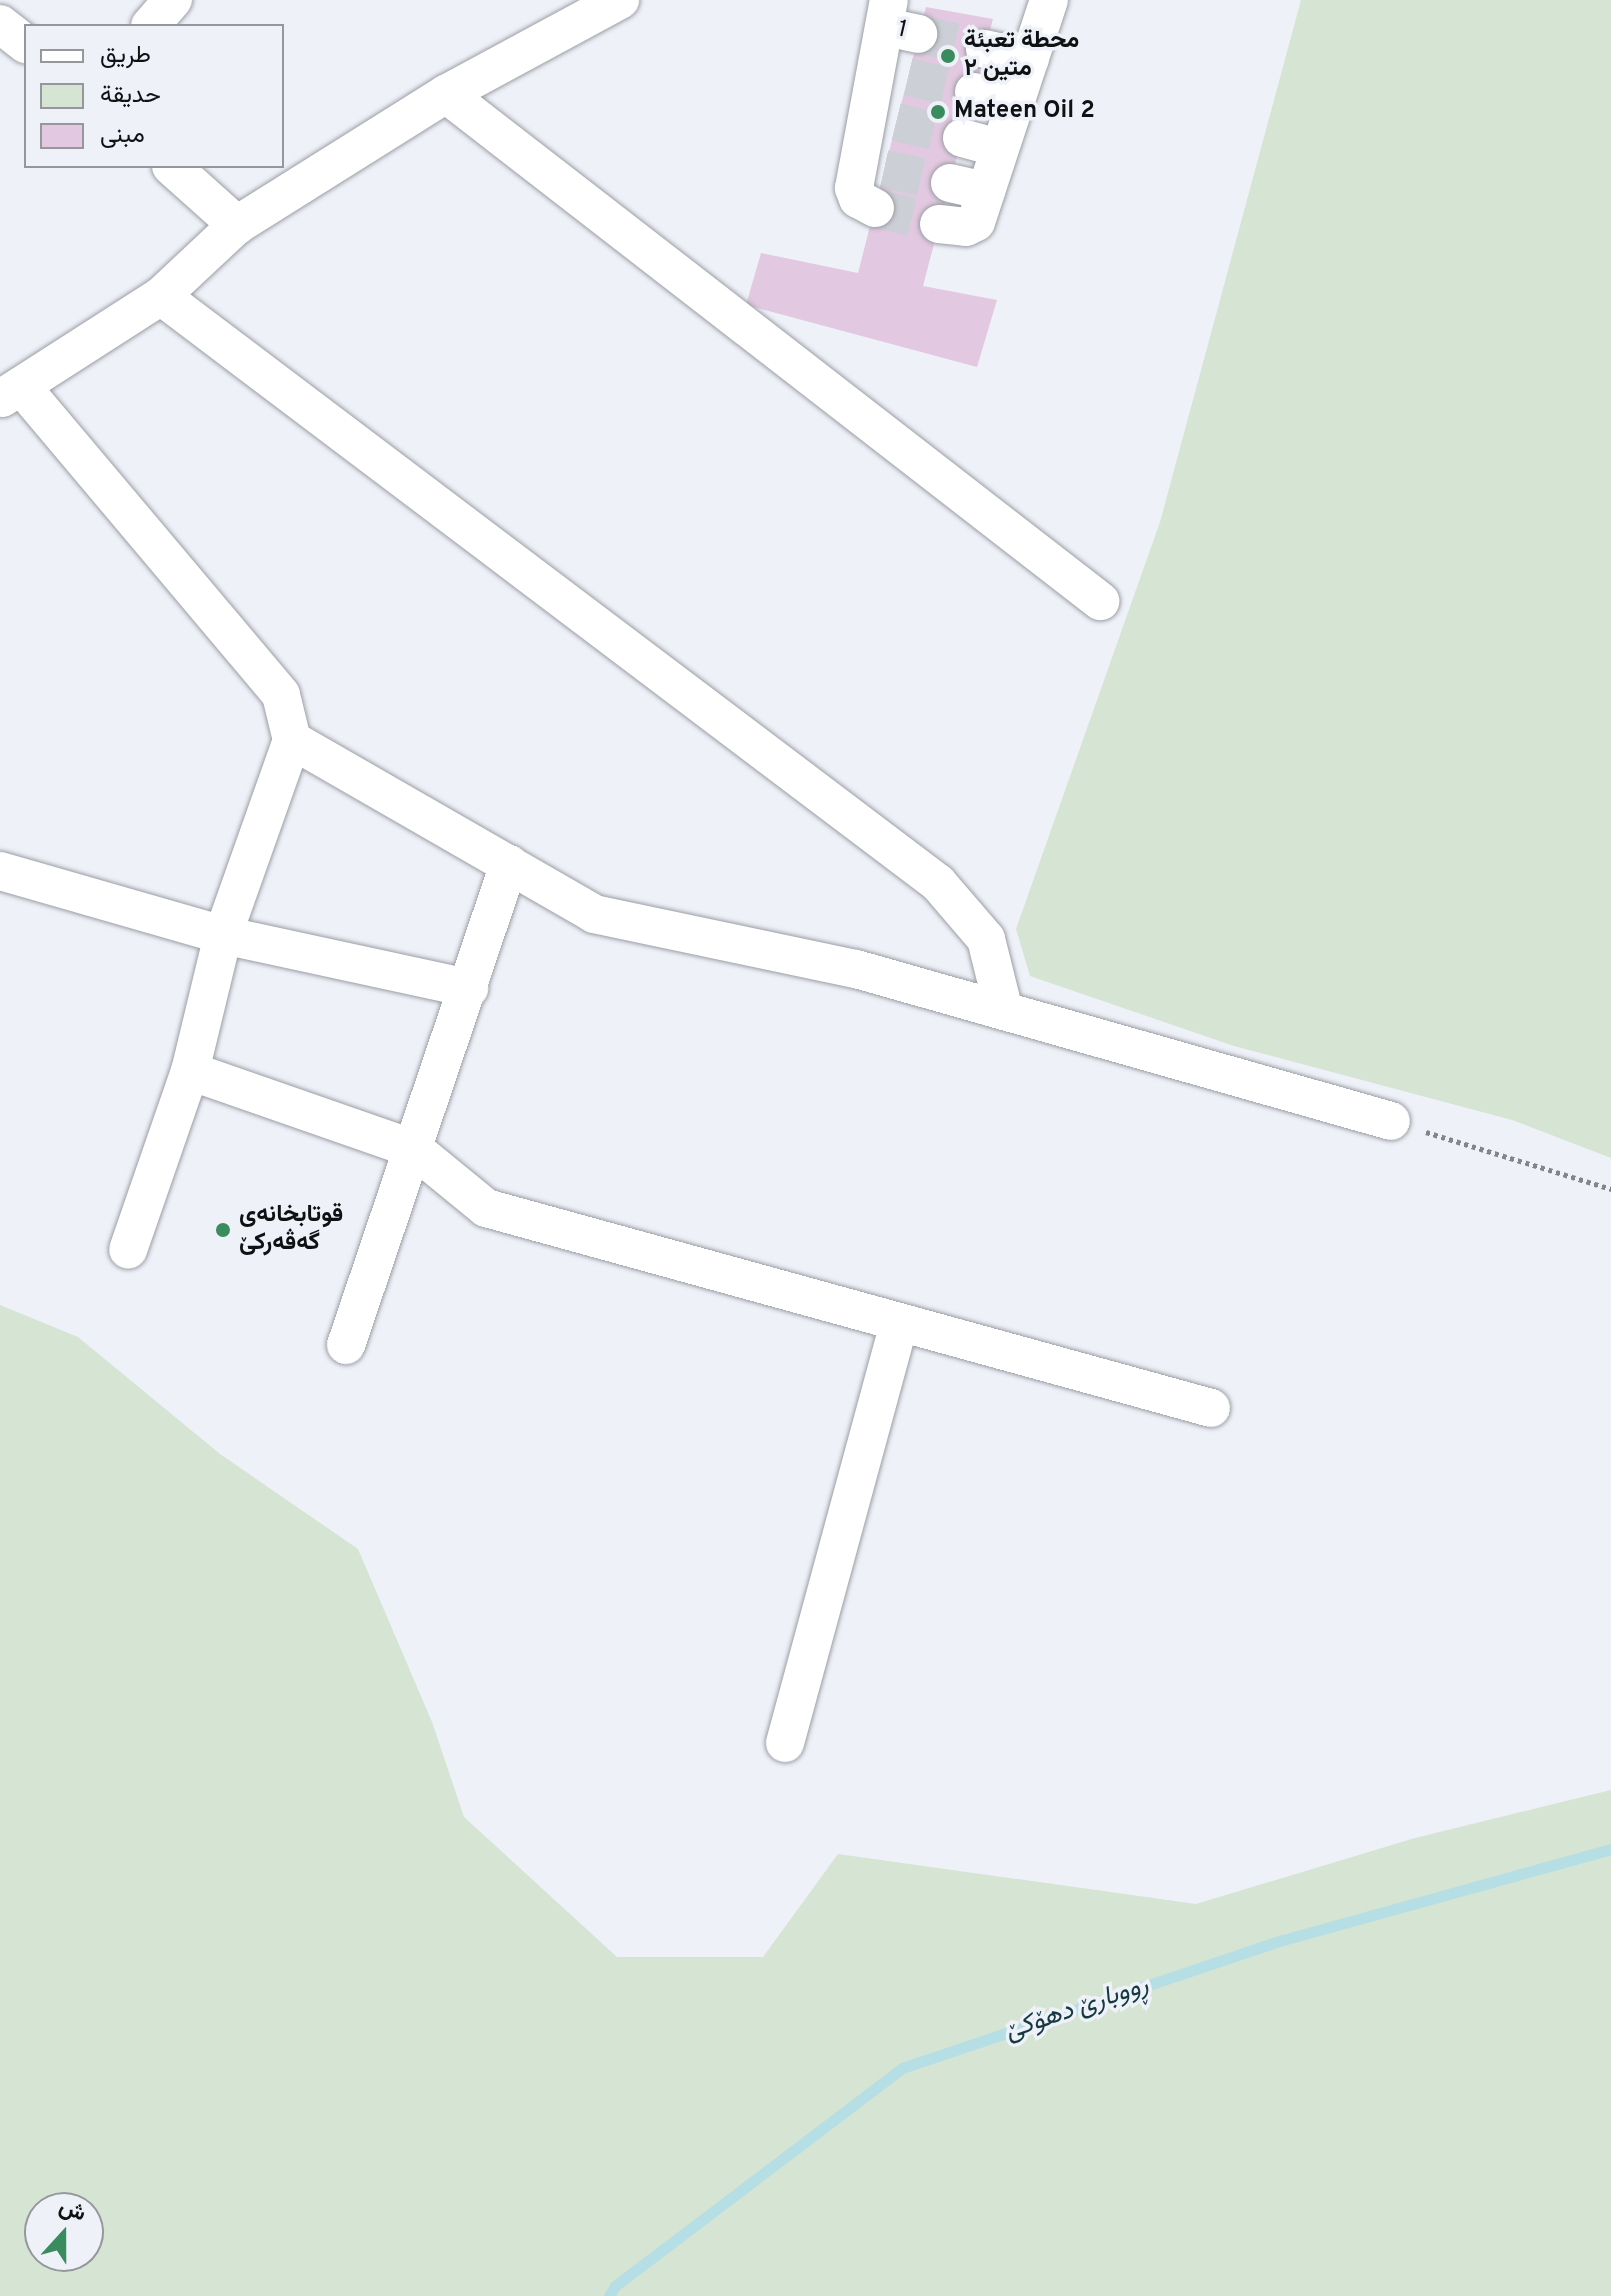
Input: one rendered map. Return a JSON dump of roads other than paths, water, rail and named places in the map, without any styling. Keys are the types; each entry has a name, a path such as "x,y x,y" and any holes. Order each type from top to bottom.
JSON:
{"street":[{"path":"152,24 173,0"},
{"path":"128,1250 190,1071 223,935 292,740 281,695 11,394 161,296 237,225 446,94 620,0"},
{"path":"939,224 966,227 976,222 968,187 1000,148 1049,0"},
{"path":"875,208 858,199 854,188 872,166 893,74 898,20"},
{"path":"0,24 24,42"},
{"path":"985,49 1030,59"},
{"path":"974,92 1016,102"},
{"path":"446,94 1100,601"},
{"path":"962,138 1000,148"},
{"path":"173,168 237,225"},
{"path":"161,296 938,883 986,939 1004,1011"},
{"path":"292,740 594,914 856,969 1391,1121"},
{"path":"346,1345 509,864"},
{"path":"0,871 223,935 469,988"},
{"path":"190,1071 414,1149 486,1208 1211,1408"},
{"path":"785,1743 899,1322"}],"waterway":[{"name":"ڕووبارێ دهۆكێ","path":"609,2296 615,2286 902,2068 1283,1940 1611,1849"}],"tunnel":[{"path":"918,34 985,49"},
{"path":"908,77 974,92"},
{"path":"896,122 962,138"},
{"path":"884,169 950,183"},
{"path":"875,208 939,224"}],"place":[{"name":"محطة تعبئة متين ٢","path":"948,56"},
{"name":"Mateen Oil 2","path":"938,112"},
{"name":"قوتابخانەی گەڤەرکێ","path":"223,1230"}]}
